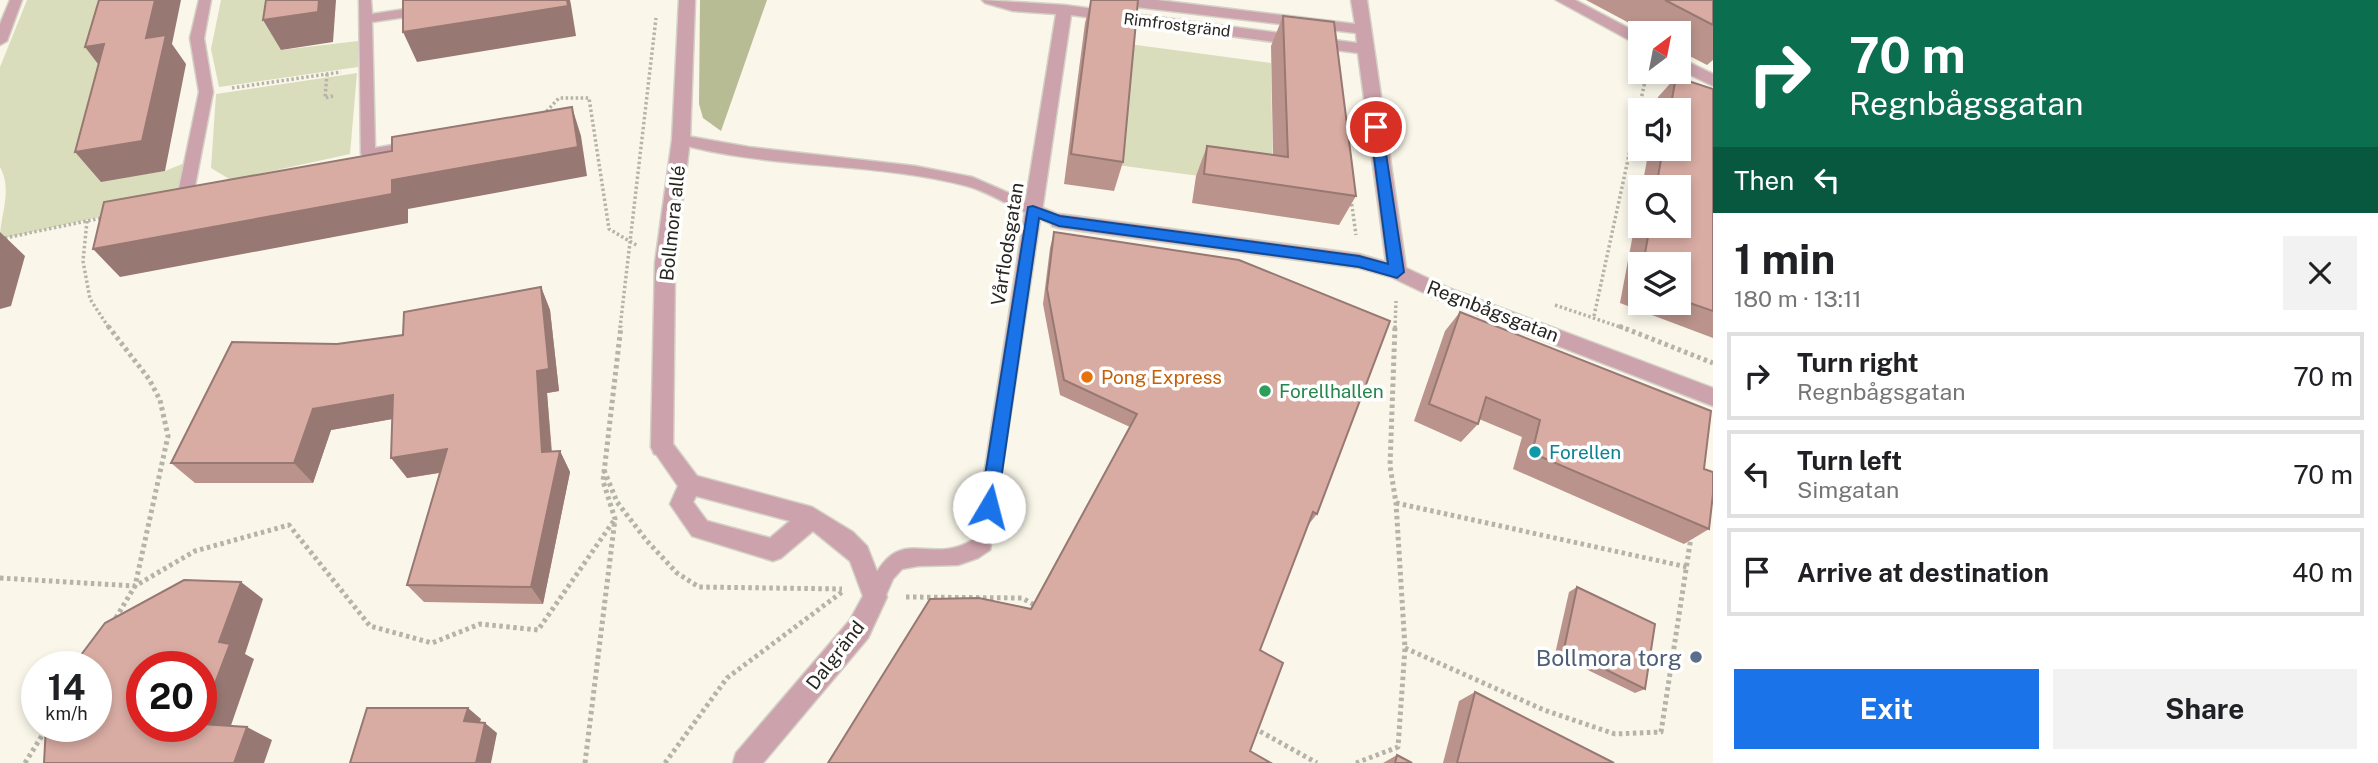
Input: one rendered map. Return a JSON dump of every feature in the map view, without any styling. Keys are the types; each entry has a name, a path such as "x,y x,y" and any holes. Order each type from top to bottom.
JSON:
{"street":[{"name":"Bollmora allé","path":"687,0 681,140 666,262 662,447 690,484"},
{"name":"Rimfrostgränd","path":"990,0 1013,6 1064,10 1364,49"},
{"name":"Rimfrostgränd","path":"1119,0 1362,29"},
{"path":"1359,0 1397,272"},
{"path":"1564,0 1628,35"},
{"name":"Vårflodsgatan","path":"1033,211 1064,10"},
{"path":"1691,69 1713,81"},
{"name":"Regnbågsgatan","path":"1059,221 1359,261 1397,272 1444,293 1713,397"},
{"path":"812,517 773,550 700,529 681,503 690,484 812,517 845,540 859,554 875,597"},
{"name":"Dalgränd","path":"746,763 853,636 875,597"}],"lane":[{"path":"0,41 16,0"},
{"path":"205,0 197,38 206,92 185,198 211,193"},
{"path":"355,166 368,164 365,0"},
{"path":"366,19 442,8"},
{"path":"681,140 749,152 915,171 972,182 1059,221"},
{"path":"368,154 436,143"},
{"name":"Vårflodsgatan","path":"875,597 887,569 902,559 918,555 957,558 974,552 983,544 1033,211"}],"path":[{"path":"586,763 615,519 603,481 656,14"},
{"path":"206,92 366,69"},
{"path":"327,74 325,98 334,96"},
{"path":"1594,316 1644,84"},
{"path":"540,118 559,98 589,99 609,229 666,262"},
{"path":"1350,188 1357,243"},
{"path":"0,239 112,215"},
{"path":"87,221 83,261 90,299 149,379 160,400 168,436 135,586 107,632"},
{"path":"1356,763 1398,747 1405,648 1396,503 1390,466 1397,272"},
{"path":"1396,503 1687,567"},
{"path":"0,578 135,586 195,551 289,525 370,626 432,643 480,624 538,630 615,519"},
{"path":"1405,648 1545,710 1615,734 1661,732 1692,531"},
{"path":"665,763 727,678 845,589"},
{"path":"1022,598 1046,612"},
{"path":"1245,723 1317,763"},
{"path":"25,763 38,742"}],"green space":[{"path":"27,0 128,0 101,181 165,171 187,162 185,198 0,239 6,194 0,167 0,67"},
{"path":"221,0 286,0 281,50 358,41 358,67 219,87 211,49"},
{"path":"700,0 767,0 721,131 703,118 699,104"},
{"path":"1129,44 1271,63 1273,186 1117,165"},
{"path":"357,73 350,154 231,180 211,168 216,94"}],"building":[{"path":"99,0 155,0 146,38 166,35 142,141 75,152 104,44 85,47"},
{"path":"266,0 319,0 318,12 263,20"},
{"path":"403,0 567,0 568,6 403,32"},
{"path":"1091,0 1138,0 1123,162 1071,154"},
{"path":"1665,0 1713,0 1713,25"},
{"path":"1283,16 1334,22 1356,196 1204,174 1207,146 1288,157"},
{"path":"1691,82 1713,89 1713,311 1691,303 1691,252 1645,252 1648,238 1691,238 1691,175 1658,175 1661,161 1691,161 1691,98 1672,98 1675,84 1691,84"},
{"path":"572,107 578,147 392,180 392,194 93,249 104,202 392,151 392,137"},
{"path":"1054,232 1239,260 1390,321 1317,514 1313,512 1260,650 1283,663 1250,751 1271,763 828,763 930,599 979,598 1031,609 1137,414 1064,380 1047,289"},
{"path":"541,287 549,369 537,371 542,452 560,451 531,587 407,585 447,449 391,458 393,395 313,409 294,463 171,463 232,342 337,344 403,335 404,312"},
{"path":"1460,312 1711,411 1704,469 1713,472 1709,529 1532,453 1540,420 1486,397 1478,424 1429,404"},
{"path":"184,580 241,582 219,642 230,644 217,678 217,651 126,651 126,742 217,742 217,725 247,727 234,763 44,763 45,742 112,742 112,651 84,651 105,623"},
{"path":"1577,587 1655,624 1645,689 1564,649"},
{"path":"1475,692 1614,763 1457,763"},
{"path":"367,708 468,708 464,721 485,723 476,763 350,763"},
{"path":"1397,755 1412,763 1395,763"}],"place":[{"name":"Pong Express","path":"1087,377"},
{"name":"Forellhallen","path":"1265,391"},
{"name":"Forellen","path":"1535,452"},
{"name":"Bollmora torg","path":"1696,657"}],"route":[{"path":"989,507 1033,211 1059,221 1359,261 1397,272 1376,127"}]}
